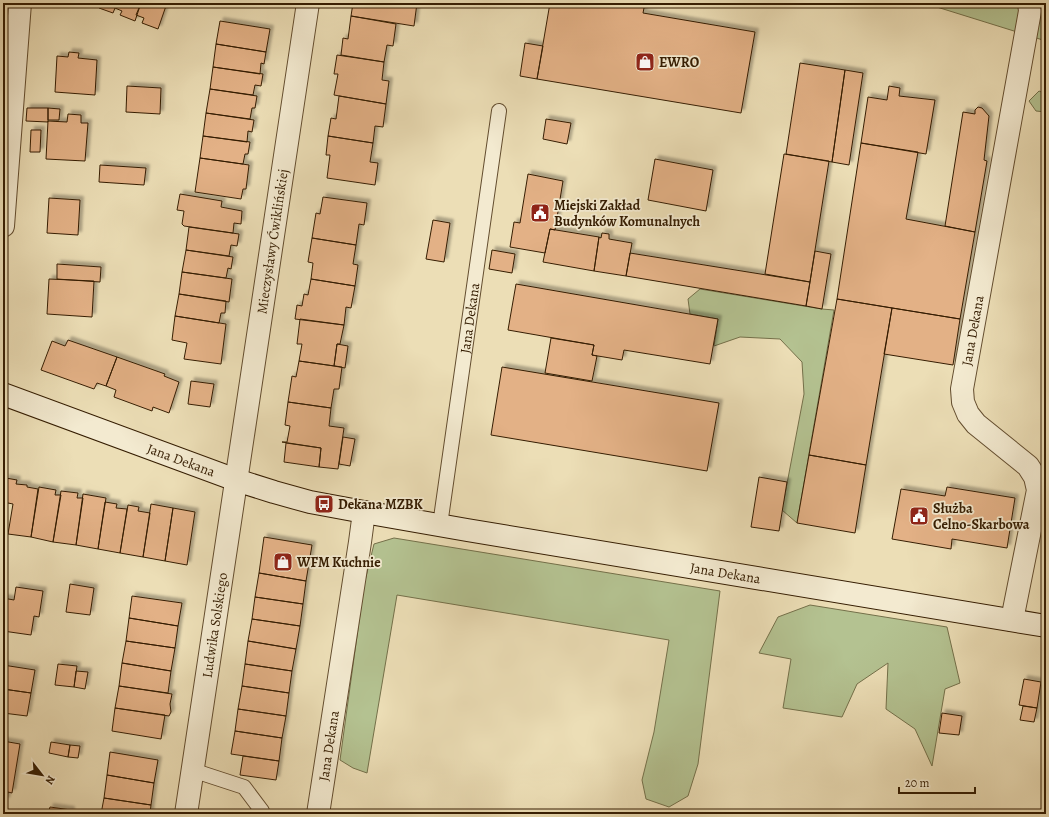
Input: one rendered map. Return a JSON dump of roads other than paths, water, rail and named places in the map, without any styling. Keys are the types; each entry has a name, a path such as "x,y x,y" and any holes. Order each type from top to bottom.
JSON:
{"street":[{"path":"3,226 20,3"},
{"name":"Mieczysławy Ćwiklińskiej","path":"236,480 308,3"},
{"name":"Jana Dekana","path":"1012,620 1038,490 1035,477 1028,466 976,424 968,414 963,402 962,389 1033,6"},
{"name":"Jana Dekana","path":"3,394 236,480 310,502 1046,626"},
{"name":"Ludwika Solskiego","path":"186,814 236,480"},
{"name":"Jana Dekana","path":"318,814 364,512"}],"lane":[{"name":"Jana Dekana","path":"440,525 499,111"},
{"path":"192,770 244,786 262,811"}],"place":[{"name":"EWRO","path":"645,62"},
{"name":"Miejski Zakład Budynków Komunalnych","path":"540,213"},
{"name":"Dekana MZBK","path":"324,504"},
{"name":"Służba Celno-Skarbowa","path":"919,516"},
{"name":"WFM Kuchnie","path":"283,562"}]}
